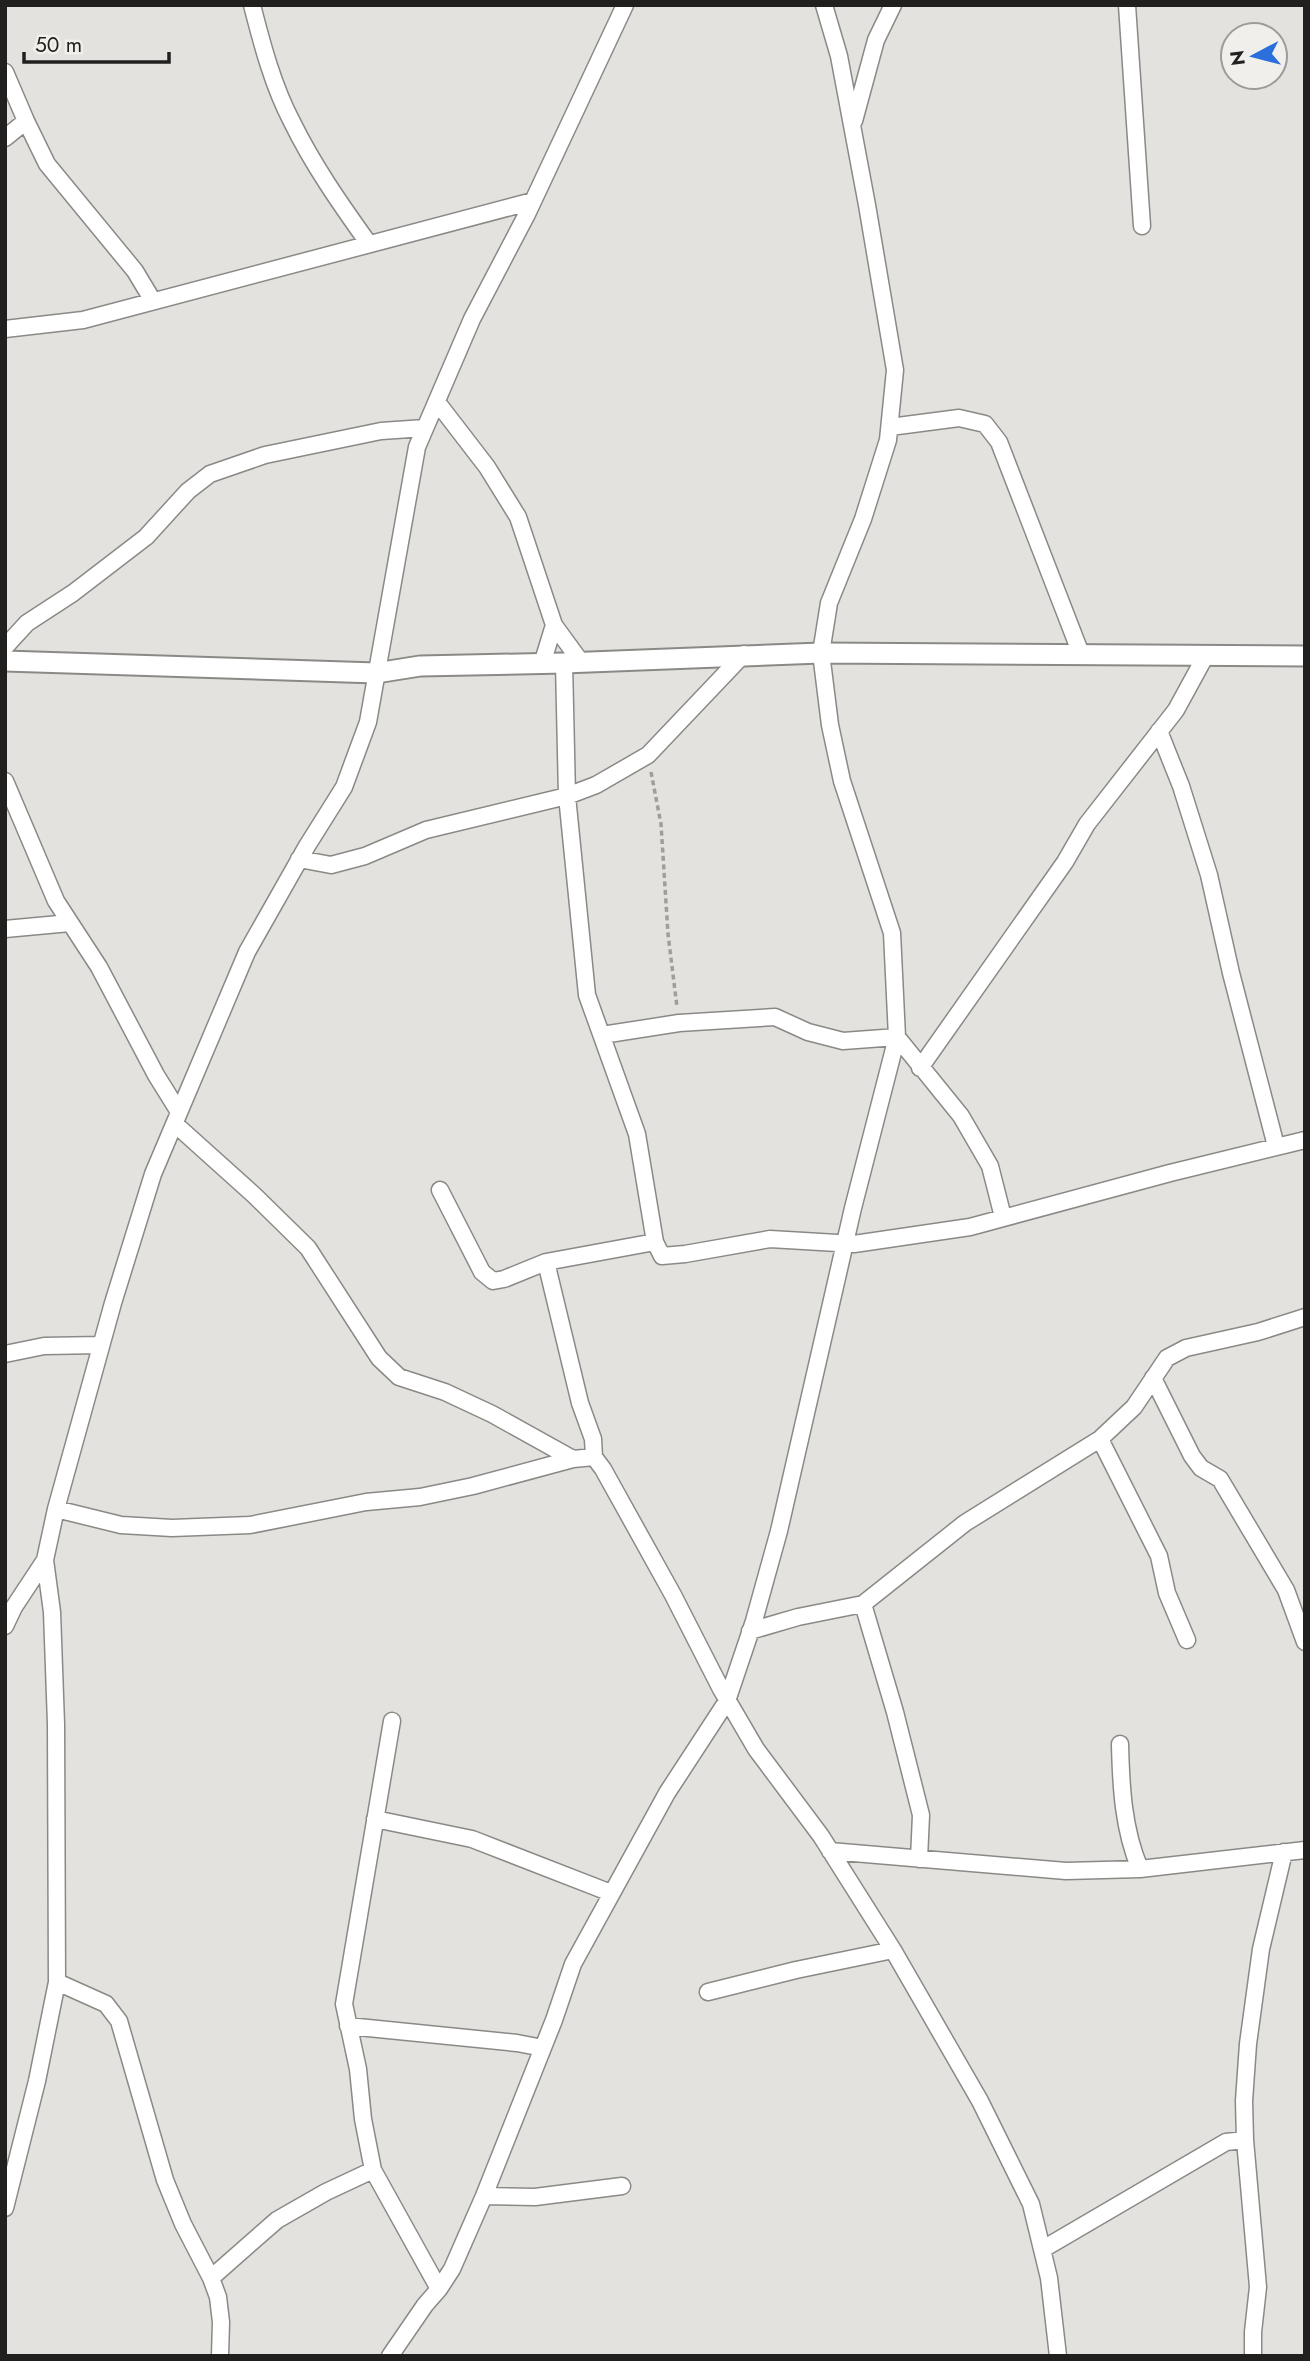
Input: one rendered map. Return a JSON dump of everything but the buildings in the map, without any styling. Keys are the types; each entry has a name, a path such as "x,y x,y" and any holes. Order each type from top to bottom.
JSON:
{"street":[{"path":"252,5 262,46 291,120 327,185 369,244"},
{"path":"5,2208 37,2081 57,1982 55,1712 52,1612 45,1560 56,1509 101,1345 153,1174 247,952 299,859 344,787 368,722 418,447 425,428 472,319 533,201 625,5"},
{"path":"390,2356 452,2269 543,2048 573,1964 667,1793 727,1700 779,1531 845,1245 897,1037 892,933 842,781 830,725 821,653 829,603 863,519 888,440 895,370 839,56 824,5"},
{"path":"852,126 876,40 893,5"},
{"path":"1127,5 1142,226"},
{"path":"5,72 47,164 135,271 153,301"},
{"path":"5,138 26,121"},
{"path":"5,329 83,320 533,201"},
{"path":"437,402 487,467 518,517 554,625 573,663 566,796 587,995 637,1134 655,1242 663,1256 770,1238 845,1245 970,1227 1305,1140"},
{"path":"890,426 959,418 985,424 999,442 1081,654"},
{"path":"5,647 27,623 73,593 146,537 188,491 210,474 278,452 381,431 425,428"},
{"path":"542,663 554,625"},
{"path":"299,859 331,865 365,856 426,830 566,796 596,785 648,755 744,654"},
{"path":"5,661 376,673 420,666 573,663 744,654 1305,656"},
{"path":"920,1068 1065,862 1087,824 1176,710 1206,655"},
{"path":"1159,731 1181,786 1209,876 1276,1146"},
{"path":"5,780 56,901 99,967 177,1118 308,1248 380,1358 399,1377 445,1392 573,1459"},
{"path":"5,929 70,923"},
{"path":"602,1035 679,1023 775,1017 808,1032 843,1041 897,1037"},
{"path":"897,1037 961,1116 990,1166 1003,1217"},
{"path":"440,1190 482,1272 493,1281 505,1279 546,1262 655,1242"},
{"path":"546,1262 580,1403 593,1439 594,1457 667,1584 727,1700 756,1749 831,1851 893,1950 980,2101 1031,2204 1043,2249 1058,2356"},
{"path":"750,1631 798,1617 863,1604 965,1523 1100,1439 1134,1406 1167,1358 1186,1348 1258,1332 1305,1317"},
{"path":"5,1354 44,1346 101,1345"},
{"path":"1153,1378 1192,1456 1201,1468 1220,1479 1286,1590 1305,1642"},
{"path":"1100,1439 1159,1556 1167,1593 1187,1640"},
{"path":"56,1509 121,1525 172,1528 250,1525 366,1502 420,1497 573,1459 594,1457"},
{"path":"5,1626 14,1607 45,1560"},
{"path":"863,1604 922,1815 919,1859"},
{"path":"392,1721 344,2004 358,2068 363,2119 373,2170 439,2289"},
{"path":"1120,1744 1122,1796 1133,1852 1140,1869"},
{"path":"375,1819 472,1839 611,1893"},
{"path":"831,1851 1066,1871 1140,1869 1305,1850"},
{"path":"1253,2356 1258,2287 1244,2101 1261,1950 1284,1853"},
{"path":"708,1992 893,1950"},
{"path":"57,1982 106,2004 119,2021 165,2180 218,2297 221,2322 220,2356"},
{"path":"348,2026 543,2048"},
{"path":"1043,2249 1226,2142 1245,2140"},
{"path":"211,2278 277,2220 326,2192 373,2170"},
{"path":"484,2196 535,2197 622,2186"}],"path":[{"path":"648,755 661,824 667,885 668,934 679,1023"}]}
